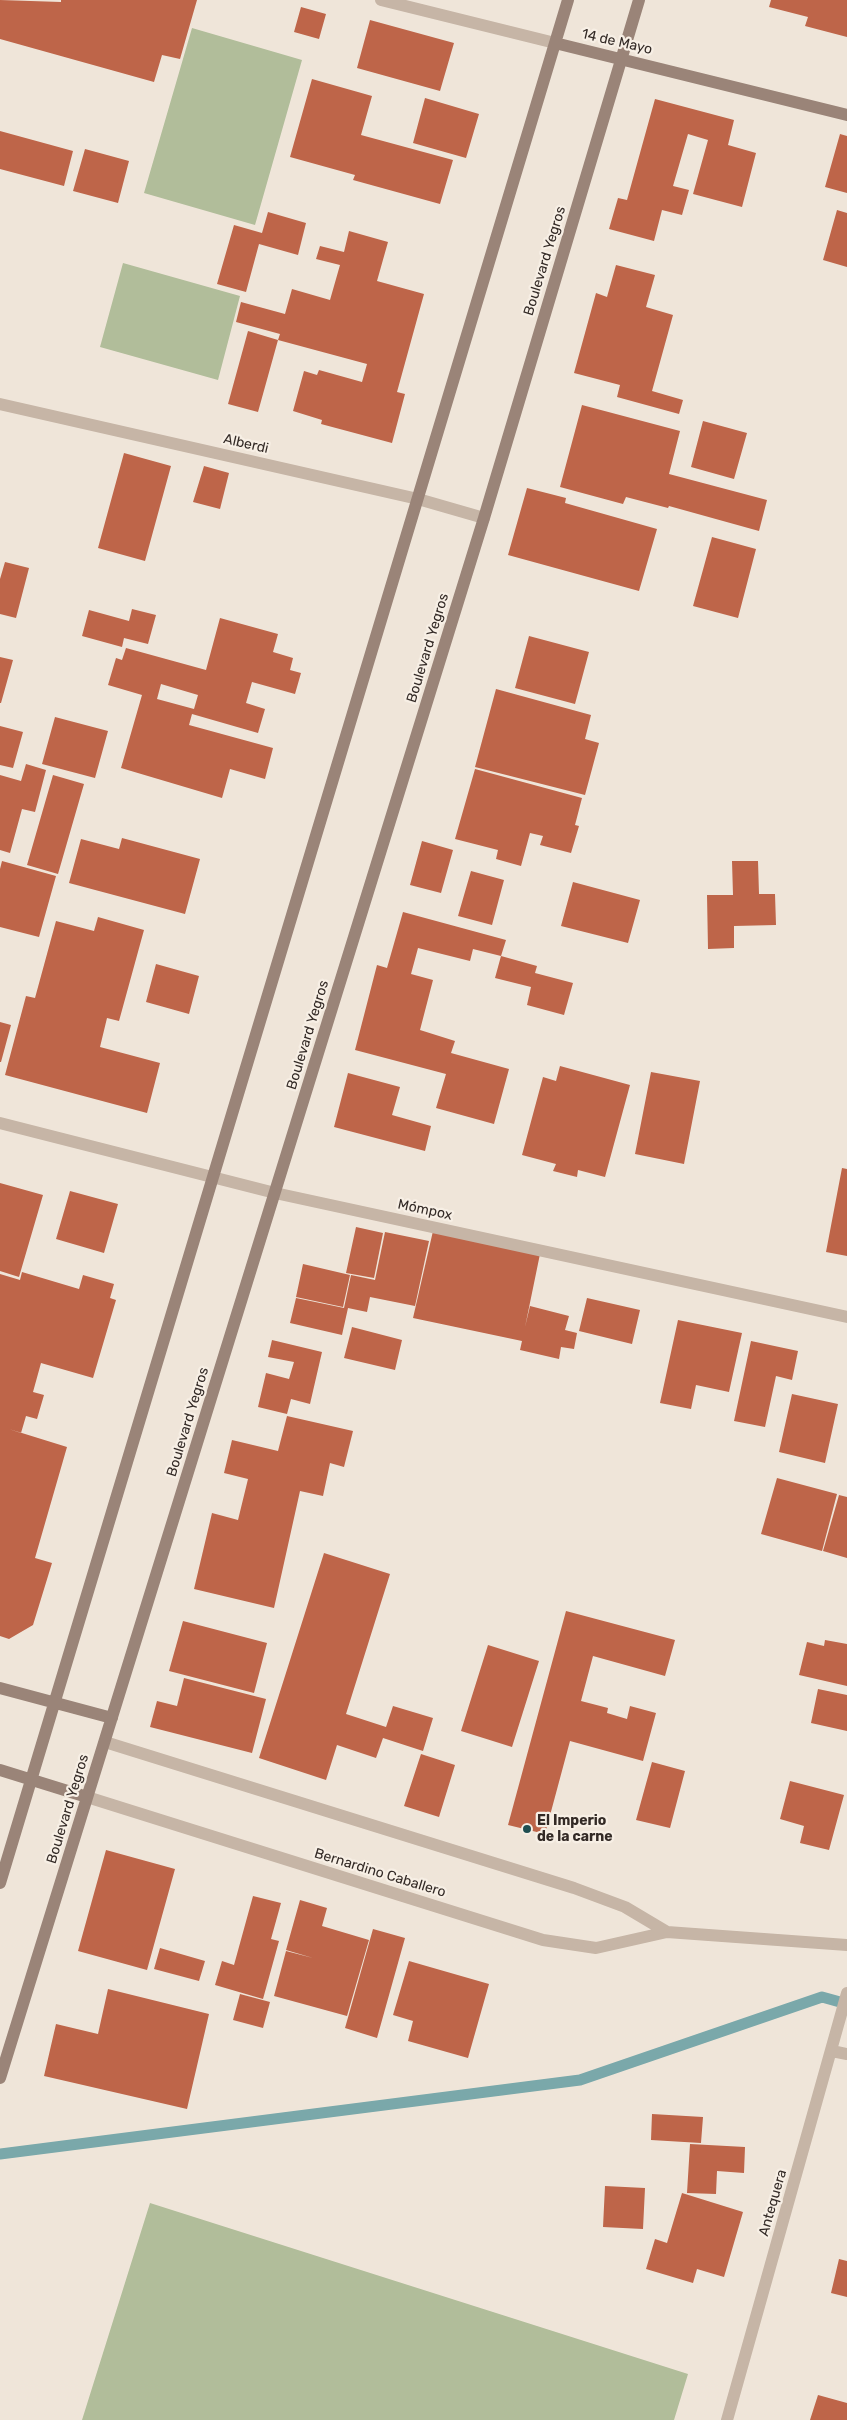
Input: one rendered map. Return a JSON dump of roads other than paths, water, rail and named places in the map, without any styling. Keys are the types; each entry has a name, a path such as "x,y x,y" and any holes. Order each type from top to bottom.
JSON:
{"main road":[{"path":"0,1883 568,0"},
{"name":"Boulevard Yegros","path":"0,2078 484,518 639,0"},
{"name":"14 de Mayo","path":"555,43 847,115"},
{"path":"0,1688 112,1718"},
{"path":"0,1770 32,1778 87,1797"}],"street":[{"name":"14 de Mayo","path":"380,0 555,43"},
{"name":"Alberdi","path":"0,404 418,499 484,518"},
{"name":"Mómpox","path":"0,1123 275,1193 847,1317"},
{"name":"Bernardino Caballero","path":"104,1742 574,1888 625,1907 667,1932"},
{"name":"Bernardino Caballero","path":"87,1797 543,1940 596,1948 667,1932 847,1945"},
{"name":"Antequera","path":"728,2420 847,1993"},
{"path":"832,2051 847,2054"}],"waterway":[{"path":"0,2154 580,2080 822,1997 847,2004"}],"place":[{"name":"El Imperio de la carne","path":"527,1829"}]}
